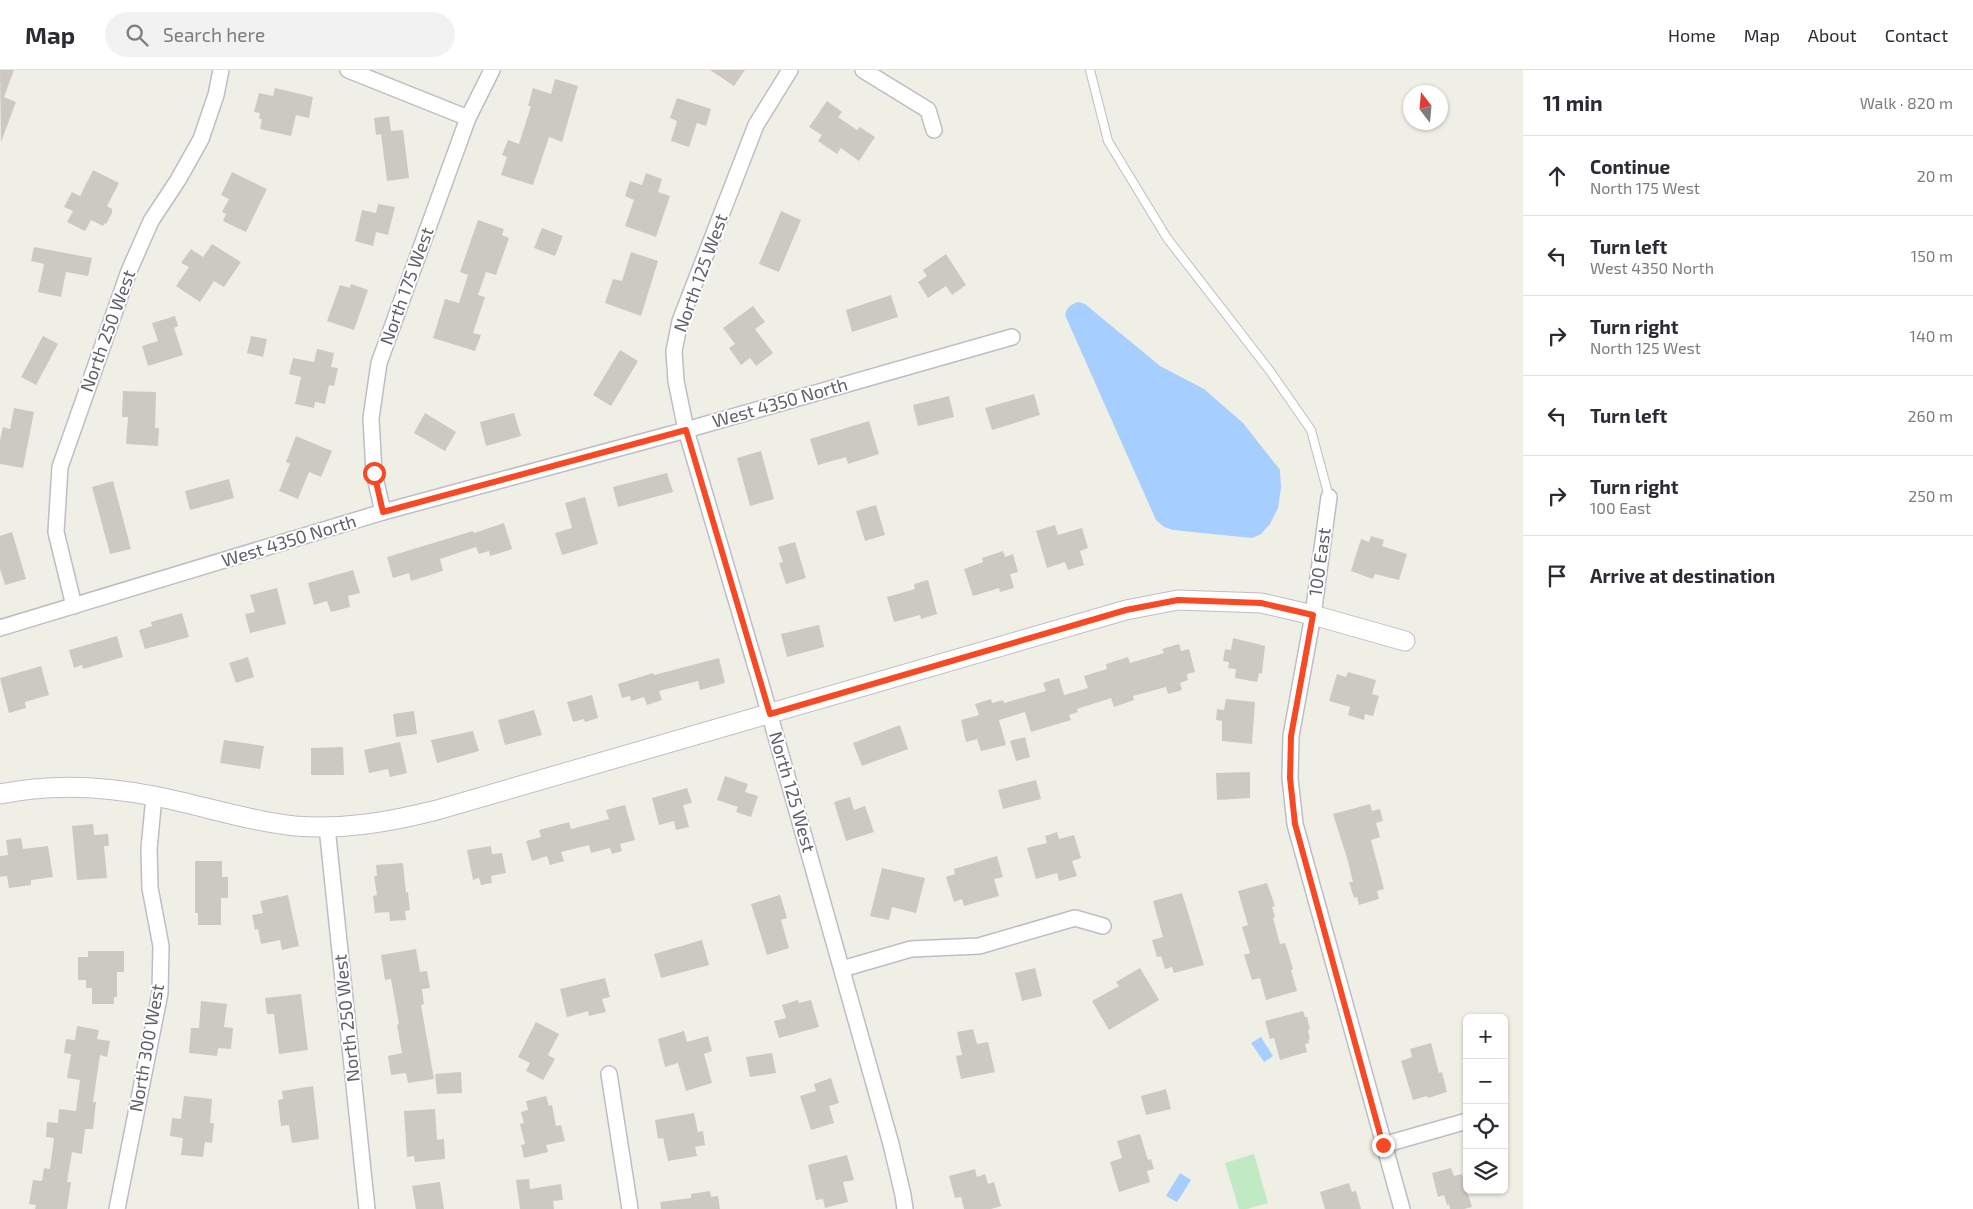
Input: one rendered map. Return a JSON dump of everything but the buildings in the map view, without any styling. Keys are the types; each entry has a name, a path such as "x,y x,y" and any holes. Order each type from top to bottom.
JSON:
{"street":[{"name":"North 250 West","path":"74,606 56,532 60,467 129,272 151,221 178,180 201,139 216,95 222,70"},
{"path":"348,70 468,118"},
{"name":"North 175 West","path":"383,512 374,473 371,418 379,363 468,118 492,70"},
{"name":"North 125 West","path":"790,70 756,126 680,321 674,351 676,381 686,430 770,714 892,1144 905,1209"},
{"path":"863,70 928,110 934,130"},
{"name":"West 4350 North","path":"0,628 383,512 686,430 1012,337"},
{"name":"100 East","path":"1329,497 1313,615 1291,736 1290,778 1295,824 1402,1209"},
{"path":"0,794 25,789 85,786 154,796 254,820 294,826 327,827 388,822 437,810 1126,610 1178,600 1261,603 1313,615 1405,641"},
{"name":"North 300 West","path":"117,1209 160,992 161,946 150,888 149,848 154,796"},
{"name":"North 250 West","path":"327,827 367,1209"},
{"path":"842,969 911,949 979,946 1075,918 1103,926"},
{"path":"609,1074 630,1209"},
{"path":"1383,1145 1463,1122"}],"lane":[{"path":"1090,70 1108,141 1167,238 1270,371 1312,430 1329,497"}],"green space":[{"path":"1254,1154 1268,1203 1247,1209 1239,1209 1225,1163"}],"water":[{"path":"1079,302 1085,304 1160,366 1204,389 1243,423 1280,470 1281,488 1278,508 1270,524 1261,534 1252,538 1173,530 1164,527 1156,520 1065,315 1070,306"},
{"path":"1261,1037 1273,1056 1264,1062 1251,1043"},
{"path":"1180,1173 1191,1180 1177,1202 1166,1196"}],"route":[{"path":"374,473 383,512 686,430 770,714 1126,610 1178,600 1261,603 1313,615 1291,736 1290,778 1295,824 1383,1145"}]}
